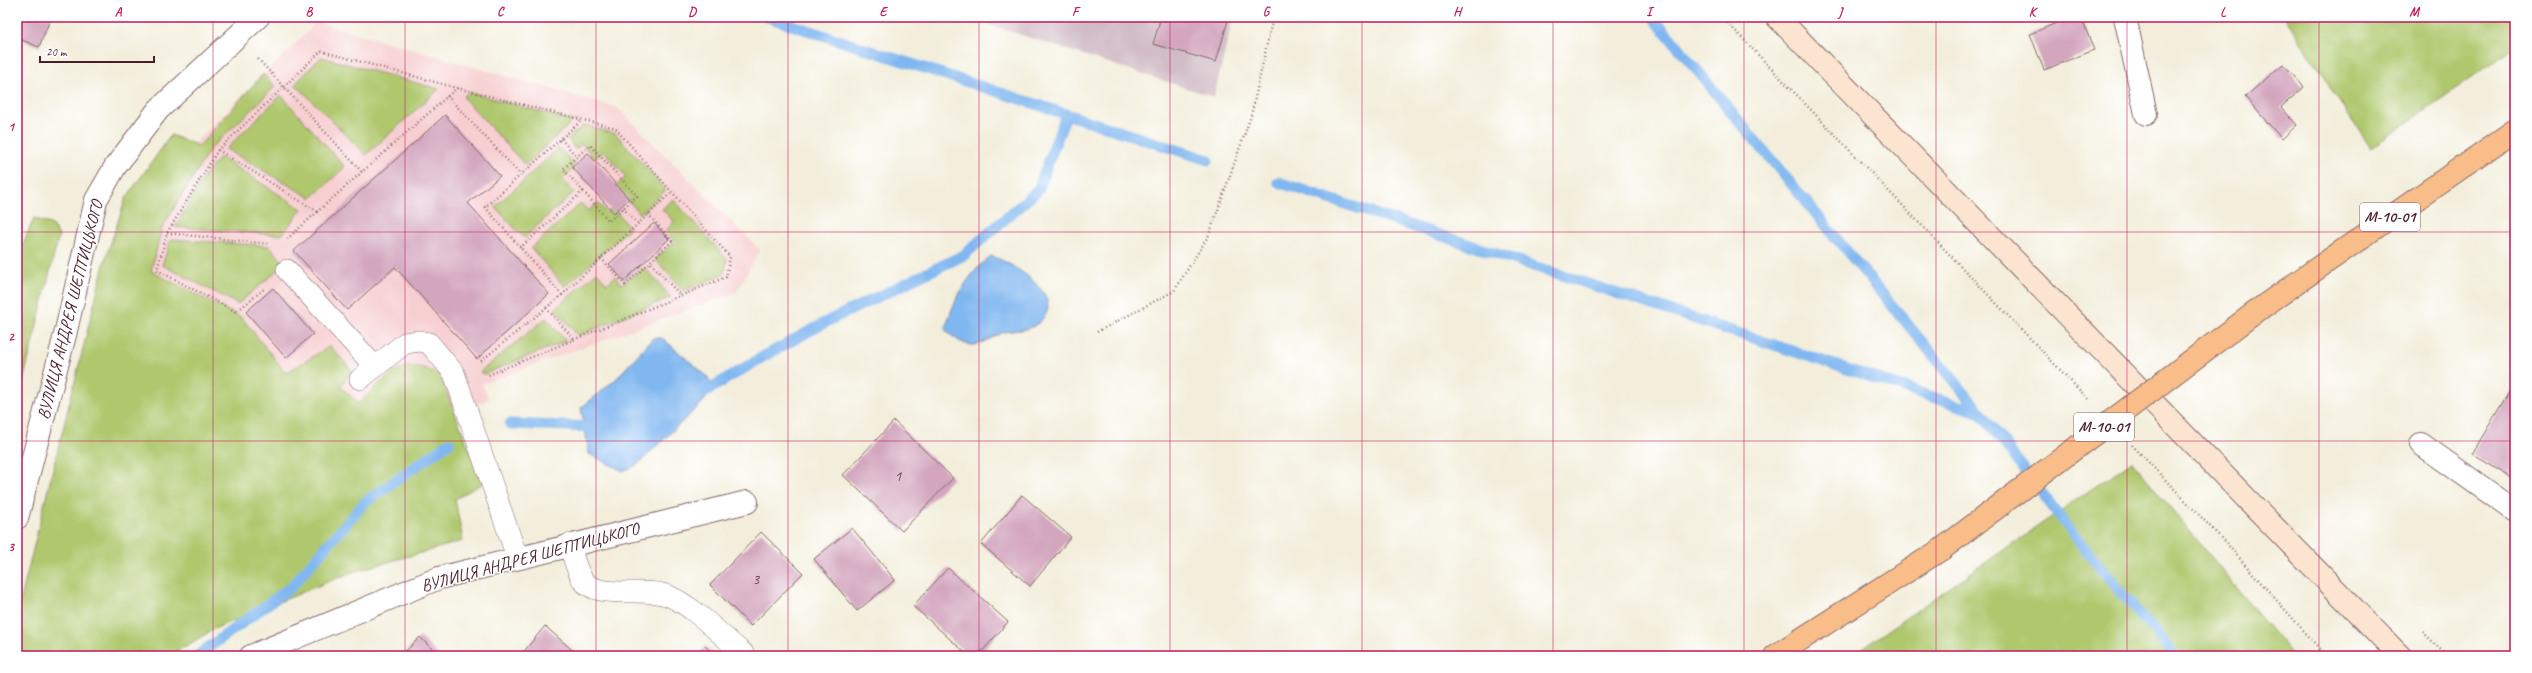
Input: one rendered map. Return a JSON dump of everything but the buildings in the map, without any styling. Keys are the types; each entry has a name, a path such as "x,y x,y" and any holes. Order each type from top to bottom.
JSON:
{"highway":[{"name":"М-10-01","path":"1775,656 1942,549 2265,305 2515,130"}],"main road":[{"path":"1777,17 2400,656"}],"street":[{"name":"ВУЛИЦЯ АНДРЕЯ ШЕПТИЦЬКОГО","path":"17,518 65,335 96,200 115,167 158,110 258,17"},
{"path":"2125,17 2146,114"},
{"path":"2421,444 2515,511"},
{"name":"ВУЛИЦЯ АНДРЕЯ ШЕПТИЦЬКОГО","path":"251,656 439,578 569,544 747,502"}],"lane":[{"path":"287,270 367,373 405,343 419,341 429,343 457,380 517,557"},
{"path":"569,544 582,579 594,590 653,592 668,596 682,604 743,654"}],"path":[{"path":"1097,332 1174,291 1209,235 1251,116 1273,17"},
{"path":"1722,17 2089,400"},
{"path":"238,36 362,172"},
{"path":"167,233 280,245 295,262 236,312 157,270 167,233 218,150 321,51 457,88 615,128 730,257 726,277 574,339 457,380"},
{"path":"280,245 457,88"},
{"path":"447,96 521,175"},
{"path":"562,295 484,207 582,120"},
{"path":"561,139 577,156"},
{"path":"590,145 637,196 609,221 583,190 563,169 590,145"},
{"path":"218,150 318,212"},
{"path":"520,248 583,190"},
{"path":"457,380 562,295 672,192"},
{"path":"623,208 638,224"},
{"path":"601,258 625,285 650,262 672,241 648,214"},
{"path":"650,262 680,296"},
{"path":"546,308 574,339"},
{"path":"2128,440 2226,543 2326,656"}],"shaded area":[{"path":"965,17 1233,17 1214,97"},
{"path":"317,22 618,108 760,250 737,292 482,384 489,399 402,435 121,274 182,155"}],"green space":[{"path":"2285,17 2515,17 2515,47 2371,148"},
{"path":"321,57 439,89 366,155 295,84"},
{"path":"263,74 275,87 210,149 162,228 151,271 242,318 286,373 330,346 352,371 340,387 359,403 387,378 405,368 416,367 427,369 440,376 483,483 455,499 463,541 352,572 216,628 169,656 17,656 17,614 105,260 126,198 171,135 199,146"},
{"path":"469,92 573,121 525,165 463,97"},
{"path":"281,95 345,167 311,198 226,149"},
{"path":"584,125 616,134 666,190 640,214 616,186 626,177 604,151 595,159 582,144 575,149 568,139"},
{"path":"559,148 576,166 562,179 574,192 524,238 495,207"},
{"path":"220,157 302,209 282,235 175,227 205,175"},
{"path":"673,199 727,259 724,274 683,291 655,259 675,242 665,231 674,222 662,209"},
{"path":"581,203 588,211 598,203 607,213 613,208 630,228 565,287 531,248"},
{"path":"34,218 52,225 59,235 17,406 17,258"},
{"path":"171,239 269,246 285,264 238,304 162,265"},
{"path":"645,268 671,297 578,336 555,309 597,272 607,284 615,276 621,284"},
{"path":"546,318 566,341 484,374 480,372"},
{"path":"2132,461 2293,656 1851,656"}],"water":[{"path":"991,256 1001,260 1026,275 1045,295 1048,306 1044,317 1032,327 1005,332 979,344 971,345 957,339 945,330 952,309 962,289 975,271"},
{"path":"653,338 662,338 708,377 711,388 705,400 637,465 623,471 589,454 581,408 616,379"}],"waterway":[{"path":"767,17 1208,160"},
{"path":"1653,17 1981,413"},
{"path":"698,396 766,355 830,320 964,255 1038,190 1066,115"},
{"path":"1278,182 1981,413 2080,543 2175,656"},
{"path":"510,424 598,427"},
{"path":"197,656 291,587 365,502 449,443"}]}
